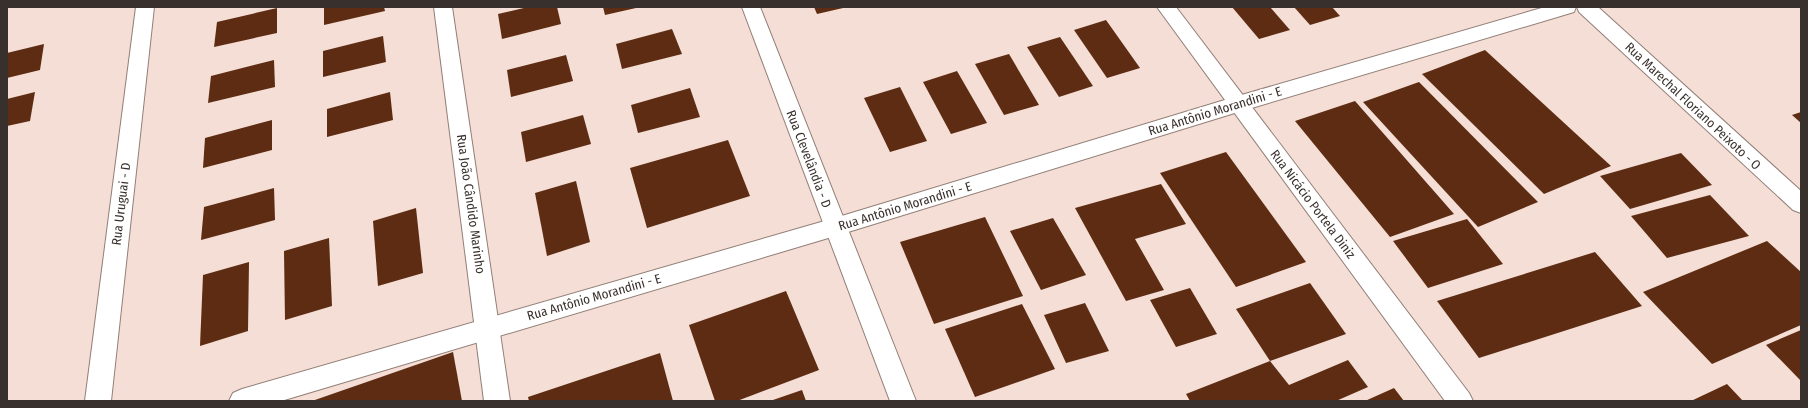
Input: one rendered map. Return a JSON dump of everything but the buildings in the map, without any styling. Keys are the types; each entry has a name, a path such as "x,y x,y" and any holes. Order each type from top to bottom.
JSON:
{"street":[{"name":"Rua Uruguai - D","path":"98,401 145,7"},
{"name":"Rua João Cândido Marinho","path":"443,7 497,401"},
{"name":"Rua Clevelândia - D","path":"751,7 903,401"},
{"name":"Rua Nicácio Portela Diniz","path":"1166,7 1460,401"},
{"name":"Rua Antônio Morandini - E","path":"242,401 836,227 1238,104 1567,7"},
{"name":"Rua Marechal Floriano Peixoto - O","path":"1586,7 1801,204"}]}
